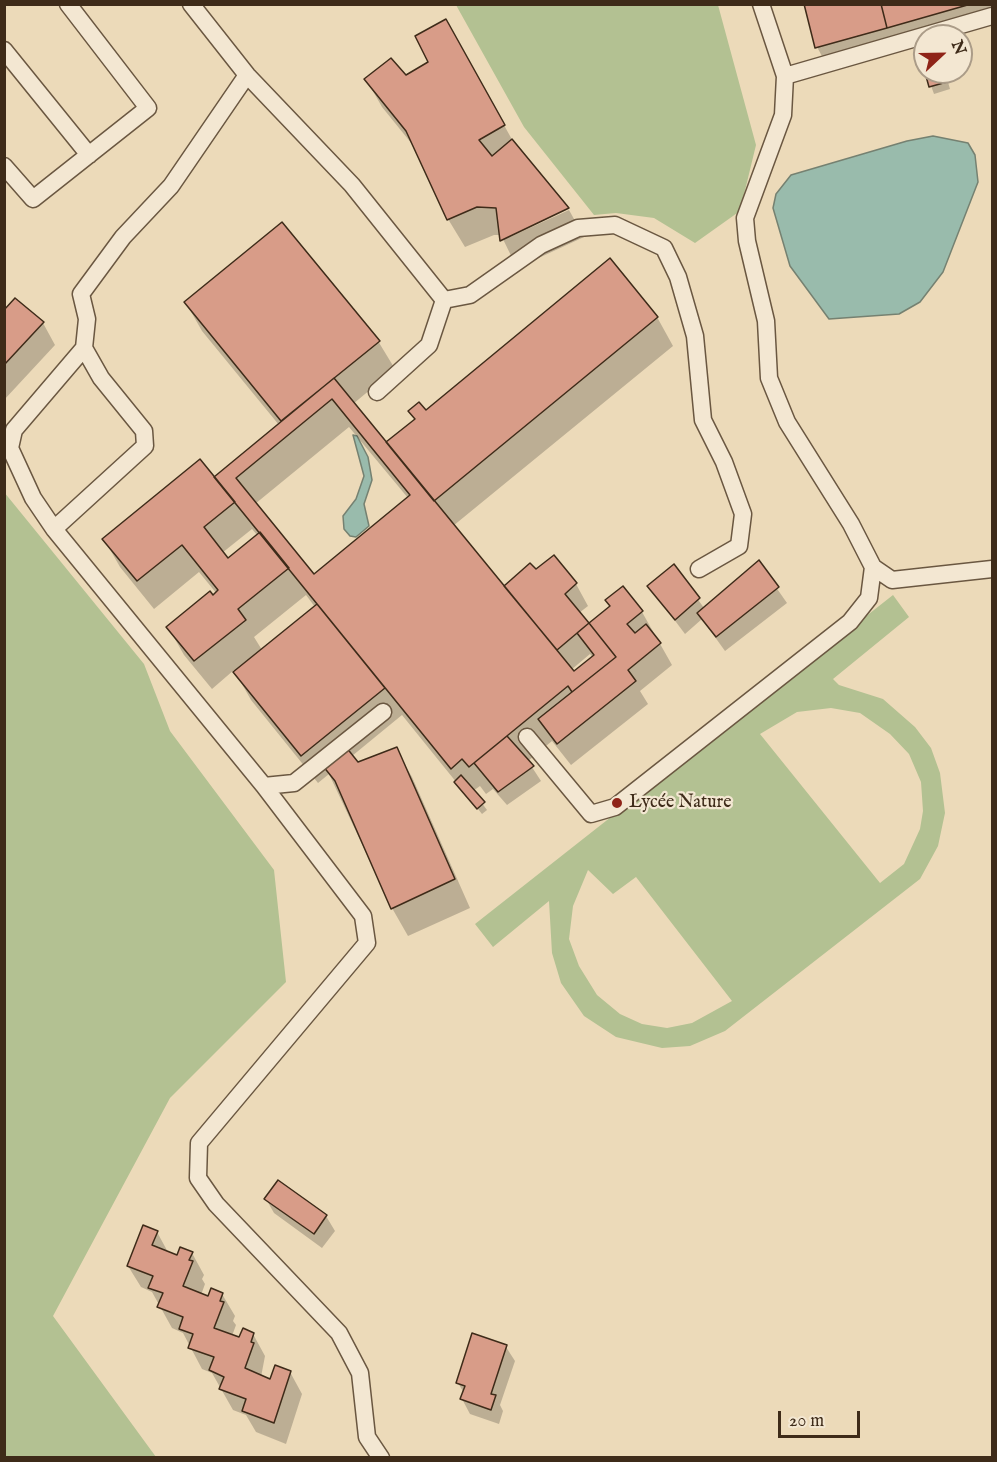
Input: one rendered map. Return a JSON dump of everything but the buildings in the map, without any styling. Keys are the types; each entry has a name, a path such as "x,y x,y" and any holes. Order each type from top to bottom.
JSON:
{"lane":[{"path":"4,166 33,200 148,108 68,4"},
{"path":"191,4 247,75 352,185 444,300"},
{"path":"761,4 785,76 783,115 745,218 747,241 766,321 769,378 787,422 851,524 873,567 892,580 993,569"},
{"path":"785,76 993,16"},
{"path":"4,50 89,155"},
{"path":"247,75 171,186 123,237 81,294 87,319 84,348 14,430 10,448 33,498 54,529 264,786 363,916 367,943 199,1143 198,1178 216,1204 339,1333 360,1373 367,1437 381,1458"},
{"path":"444,300 470,295 540,245 578,228 615,225 664,248 678,277 694,336 703,420 724,462 743,514 739,546 699,569"},
{"path":"376,392 429,345 444,300"},
{"path":"54,529 145,446 144,431 101,378 84,348"},
{"path":"526,737 591,814 615,807 850,622 869,598 873,567"},
{"path":"264,786 294,783 383,712"}],"green space":[{"path":"456,5 718,5 756,145 740,211 695,243 654,218 616,213 594,215 524,127"},
{"path":"4,492 144,664 170,731 274,870 286,982 170,1098 53,1316 156,1457 5,1457"},
{"path":"893,595 909,617 833,679 839,685 883,699 915,727 931,748 940,773 945,813 938,846 920,879 725,1031 690,1046 662,1048 616,1037 584,1016 561,983 552,953 549,901 493,947 475,924","holes":["831,708 860,713 890,734 909,754 921,782 923,811 920,829 904,864 880,883 760,734 797,712","588,870 613,894 636,877 732,1001 692,1023 667,1028 642,1024 620,1014 597,995 579,966 569,939 573,906"]}],"shaded area":[{"path":"933,136 968,143 975,155 978,182 943,272 920,302 899,314 829,319 790,266 773,208 776,194 791,175 907,141"},
{"path":"353,435 357,436 368,457 372,480 364,504 369,526 356,537 350,536 344,529 343,516 356,499 364,476"}],"place":[{"name":"Lycée Nature","path":"617,803"}]}
